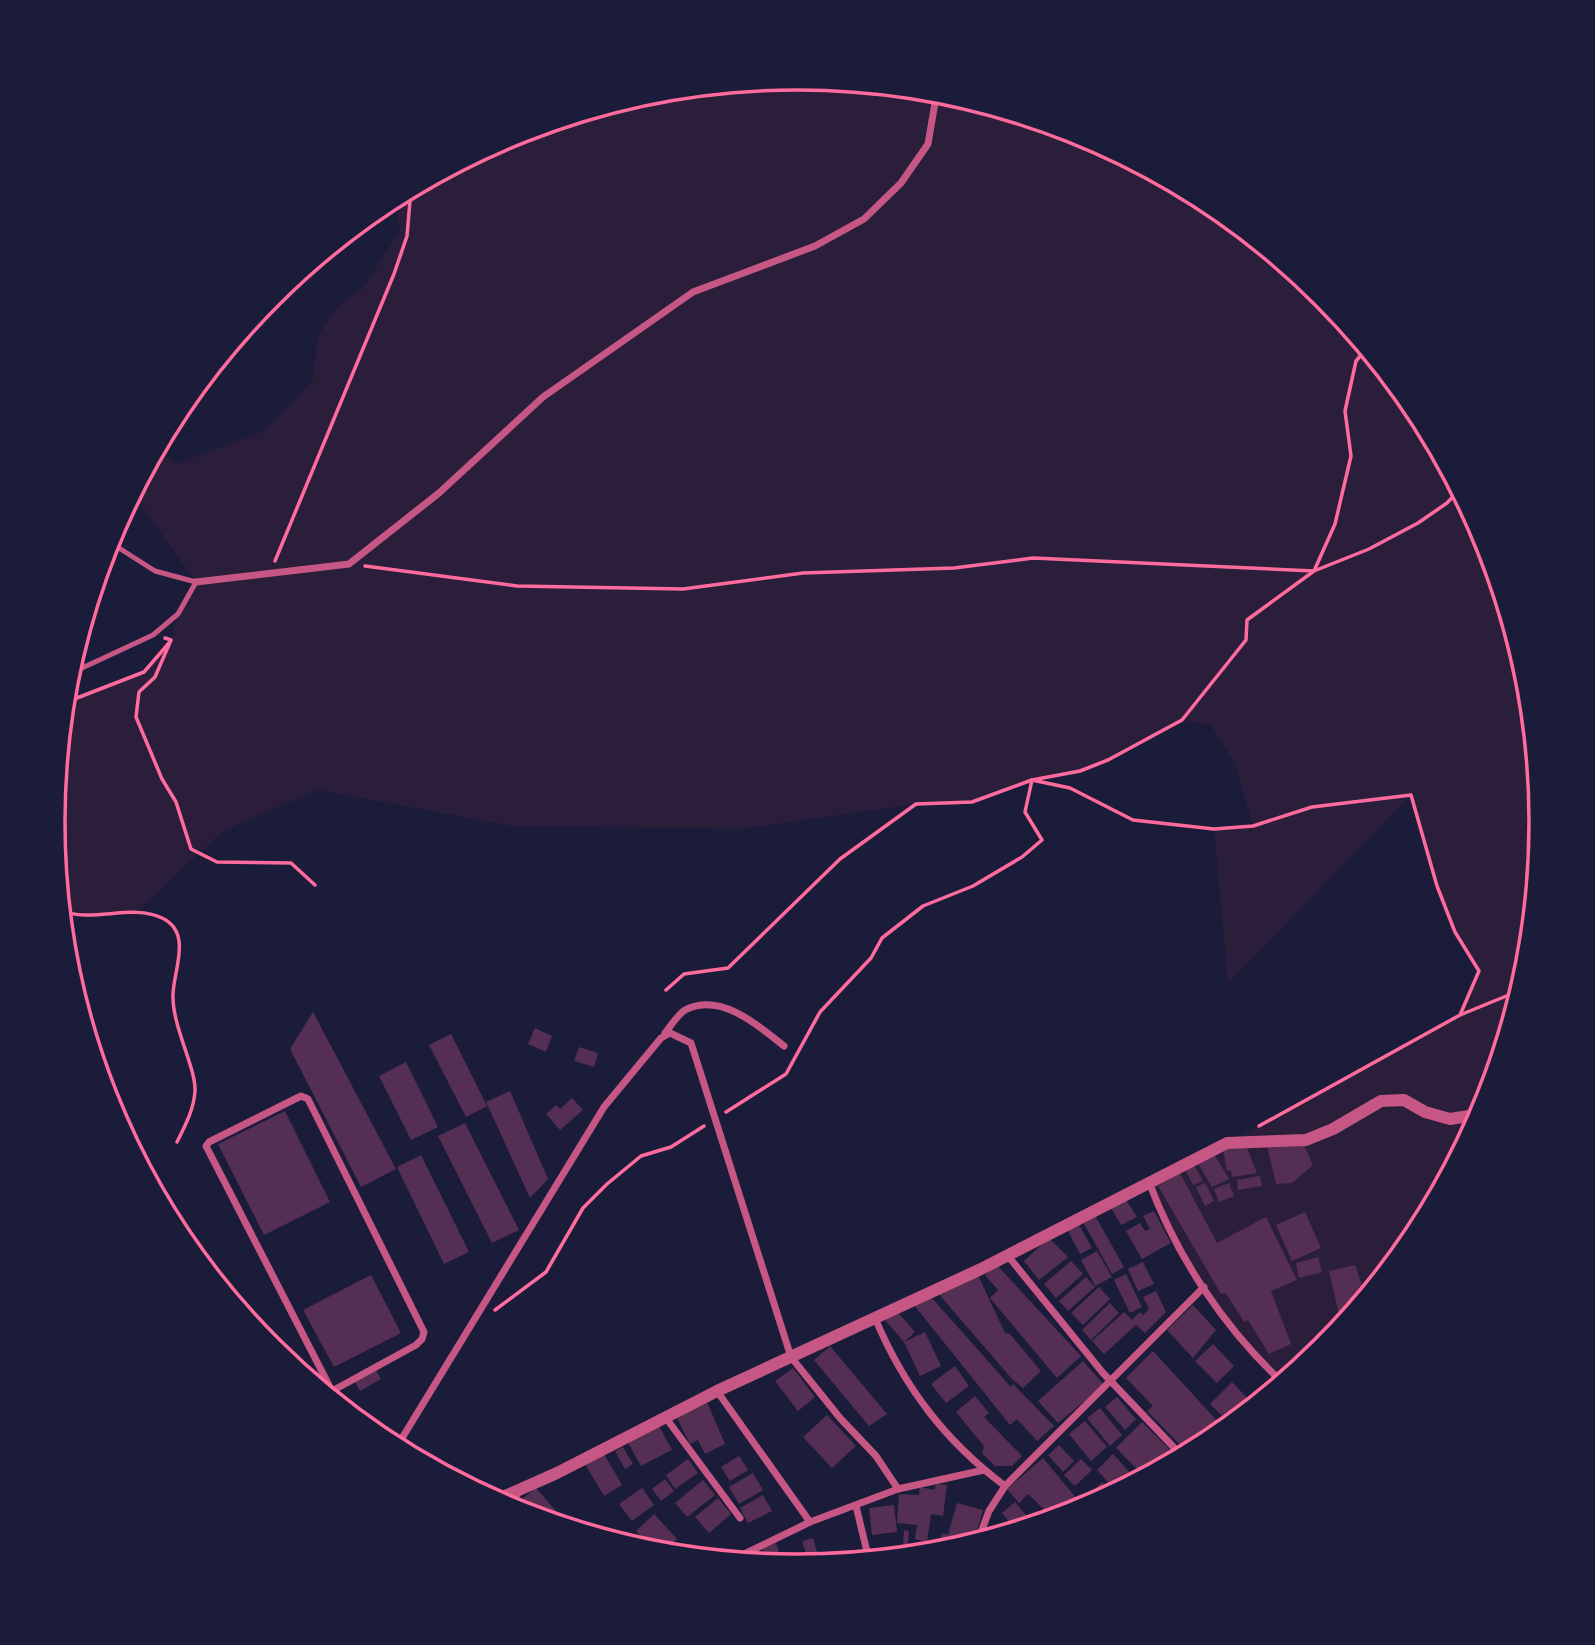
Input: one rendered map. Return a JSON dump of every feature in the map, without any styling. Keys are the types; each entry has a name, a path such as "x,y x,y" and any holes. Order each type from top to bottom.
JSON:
{"street":[{"path":"196,582 269,576 349,564 439,493 543,397 693,292 815,246 864,219 901,183 929,144 935,103"},
{"path":"402,1439 476,1322 544,1201 621,1086 685,1009 709,1004 748,1017 784,1046"},
{"path":"661,1038 670,1033 691,1043 791,1357 840,1418 876,1456 898,1489"},
{"path":"323,1381 206,1150 209,1142 301,1096 308,1100 424,1332 416,1345 334,1389"},
{"path":"509,1495 717,1391 1008,1256 1227,1143 1306,1140 1334,1129 1381,1101 1404,1100 1425,1112 1450,1119 1468,1116"},
{"path":"1149,1181 1175,1240 1204,1287 1239,1336 1276,1377"},
{"path":"1008,1256 1111,1380 1176,1450"},
{"path":"981,1531 989,1511 1005,1486 1204,1287"},
{"path":"875,1318 902,1375 919,1402 946,1434 1005,1486"},
{"path":"717,1391 810,1522"},
{"path":"666,1418 740,1518"},
{"path":"745,1554 810,1522 898,1489 984,1470"},
{"path":"514,1498 520,1491"},
{"path":"856,1506 867,1552"}],"lane":[{"path":"82,669 153,635 178,614 196,582 155,571 119,548"}],"path":[{"path":"269,576 394,274 407,236 410,201"},
{"path":"1314,571 1335,524 1351,456 1345,411 1356,361 1361,355"},
{"path":"666,990 684,974 728,968 840,859 916,804 972,802 1032,780 1090,768 1182,720 1246,640 1247,620 1314,571 1369,549 1418,523 1453,495"},
{"path":"349,564 468,577 517,586 683,589 803,573 954,568 1034,558 1314,571"},
{"path":"178,614 171,640 155,677 139,692 136,717 162,779 176,802 191,849 217,862 291,863 315,885"},
{"path":"153,635 171,640"},
{"path":"76,698 144,672 171,640"},
{"path":"1032,780 1070,788 1133,820 1214,829 1253,826 1312,807 1411,794 1437,886 1455,932 1479,971 1460,1015"},
{"path":"70,911 95,914 136,913 164,918 178,934 180,956 173,996 177,1031 195,1090 190,1116 177,1142"},
{"path":"1252,1130 1460,1015 1509,995"}],"shaded area":[{"path":"750,91 845,91 893,96 987,115 1033,129 1122,165 1164,188 1244,241 1281,272 1316,304 1379,376 1407,415 1455,498 1491,587 1505,633 1524,727 1529,775 1529,870 1524,918 1505,1012 1491,1058 1455,1147 1407,1230 1379,1269 1316,1341 1277,1377 1262,1362 1188,1264 1149,1181 1227,1143 1460,1015 1479,971 1447,907 1411,795 1228,984 1214,829 1253,826 1235,764 1211,726 1182,720 1108,760 1080,771 1032,780 972,802 916,804 740,829 511,826 318,790 223,831 136,913 95,914 70,911 66,870 66,775 76,698 144,672 171,640 178,614 196,582 138,502 140,498 163,455 176,464 264,431 312,382 318,336 336,308 363,288 400,230 397,209 431,188 473,165 517,146 608,115 702,96"}],"building":[{"path":"313,1012 396,1169 361,1187 290,1049"},
{"path":"535,1028 552,1036 546,1052 528,1044"},
{"path":"451,1034 487,1106 466,1117 429,1045"},
{"path":"579,1047 598,1053 594,1067 574,1061"},
{"path":"406,1062 438,1127 411,1140 379,1076"},
{"path":"510,1091 548,1179 530,1198 486,1102"},
{"path":"572,1098 583,1110 560,1130 546,1114 556,1105 560,1109"},
{"path":"285,1111 330,1202 264,1235 218,1144"},
{"path":"465,1123 519,1230 492,1243 438,1136"},
{"path":"1267,1145 1304,1145 1313,1165 1292,1183 1276,1184"},
{"path":"1247,1148 1257,1173 1232,1177 1231,1170 1227,1171 1223,1149"},
{"path":"1214,1154 1229,1179 1212,1187 1197,1162"},
{"path":"421,1155 469,1252 444,1264 397,1167"},
{"path":"1193,1163 1203,1181 1193,1185 1184,1167"},
{"path":"1180,1173 1217,1243 1266,1217 1297,1280 1271,1291 1291,1344 1269,1354 1248,1320 1244,1322 1226,1293 1221,1294 1158,1186"},
{"path":"1260,1176 1262,1186 1238,1190 1237,1180"},
{"path":"1205,1183 1214,1201 1205,1206 1196,1187"},
{"path":"1229,1183 1234,1196 1219,1202 1214,1189"},
{"path":"1125,1198 1137,1217 1121,1225 1110,1206"},
{"path":"1154,1211 1171,1243 1142,1259 1126,1231 1140,1223 1145,1231 1150,1229 1143,1216"},
{"path":"1305,1212 1321,1248 1292,1261 1276,1225"},
{"path":"1094,1214 1124,1267 1112,1274 1082,1220"},
{"path":"1078,1223 1092,1248 1080,1254 1067,1229"},
{"path":"1049,1238 1068,1257 1039,1280 1024,1261"},
{"path":"1097,1251 1112,1277 1095,1286 1081,1260"},
{"path":"1318,1257 1322,1272 1299,1278 1296,1263"},
{"path":"1071,1261 1083,1274 1056,1298 1044,1284"},
{"path":"1143,1262 1154,1284 1138,1291 1128,1269"},
{"path":"996,1264 1081,1356 1057,1378 990,1298 998,1290 985,1275"},
{"path":"1355,1265 1363,1288 1339,1315 1329,1271"},
{"path":"977,1273 1005,1333 1010,1334 1041,1371 1023,1388 1012,1379 937,1292"},
{"path":"1126,1274 1142,1307 1130,1313 1114,1280"},
{"path":"371,1275 401,1333 334,1367 303,1310"},
{"path":"1086,1277 1095,1287 1068,1311 1059,1301"},
{"path":"1099,1287 1110,1299 1083,1325 1071,1313"},
{"path":"1156,1291 1166,1312 1145,1333 1136,1325 1104,1354 1092,1341 1124,1312 1132,1320 1140,1312 1143,1315 1149,1309 1143,1297"},
{"path":"931,1297 1011,1387 1013,1384 1054,1426 1037,1441 1017,1419 1010,1425 914,1305"},
{"path":"1110,1303 1119,1313 1091,1340 1082,1330"},
{"path":"1193,1305 1216,1330 1193,1358 1167,1330"},
{"path":"895,1309 915,1332 904,1342 884,1319"},
{"path":"925,1332 941,1366 920,1376 904,1342"},
{"path":"1213,1344 1234,1366 1217,1383 1195,1361"},
{"path":"830,1346 887,1414 869,1426 814,1360"},
{"path":"1153,1351 1219,1422 1182,1446 1147,1411 1153,1406 1126,1378"},
{"path":"1083,1361 1104,1385 1058,1423 1038,1401"},
{"path":"955,1366 969,1386 946,1403 931,1384"},
{"path":"375,1368 381,1379 360,1391 354,1380"},
{"path":"793,1368 815,1397 798,1411 775,1381"},
{"path":"1232,1382 1249,1400 1224,1418 1210,1404"},
{"path":"975,1396 989,1413 984,1417 1022,1456 1012,1466 995,1466 982,1453 984,1446 956,1412"},
{"path":"1117,1397 1136,1419 1125,1430 1105,1407"},
{"path":"707,1402 725,1444 705,1454 698,1440 690,1444 677,1418"},
{"path":"1100,1408 1122,1435 1110,1446 1087,1418"},
{"path":"827,1415 856,1446 832,1468 803,1437"},
{"path":"1085,1421 1107,1447 1091,1461 1069,1434"},
{"path":"1142,1422 1172,1452 1139,1471 1116,1448"},
{"path":"659,1426 672,1450 641,1466 628,1443"},
{"path":"1059,1445 1074,1461 1063,1472 1048,1455"},
{"path":"623,1447 633,1464 625,1469 615,1451"},
{"path":"604,1454 622,1485 604,1496 585,1464"},
{"path":"1113,1454 1132,1475 1111,1485 1097,1470"},
{"path":"739,1456 748,1470 730,1481 721,1467"},
{"path":"1043,1458 1077,1499 1046,1511 1028,1494 1019,1503 1007,1489"},
{"path":"688,1459 698,1473 675,1489 666,1475"},
{"path":"1081,1459 1092,1470 1075,1486 1064,1475"},
{"path":"753,1473 763,1490 739,1504 729,1487"},
{"path":"665,1479 674,1491 661,1501 652,1489"},
{"path":"703,1480 715,1495 687,1517 675,1503"},
{"path":"1102,1482 1106,1487 1088,1495"},
{"path":"936,1484 947,1485 943,1516 931,1514 927,1542 915,1539 917,1525 897,1523 899,1494 919,1495 920,1487 934,1490"},
{"path":"536,1488 556,1511 554,1513 522,1499"},
{"path":"642,1488 654,1505 632,1521 619,1504"},
{"path":"763,1495 772,1511 748,1523 740,1508"},
{"path":"718,1498 731,1514 709,1533 695,1517"},
{"path":"1015,1502 1028,1518 1010,1523 1002,1513"},
{"path":"957,1503 983,1510 976,1532 940,1541 942,1533 948,1535"},
{"path":"894,1505 897,1532 872,1535 869,1508"},
{"path":"654,1514 677,1539 672,1544 655,1541 642,1538 636,1531"},
{"path":"904,1530 909,1531 908,1544 917,1545 903,1547"},
{"path":"813,1538 818,1555 806,1555 802,1541"},
{"path":"776,1543 780,1555 764,1554 762,1547"}]}
